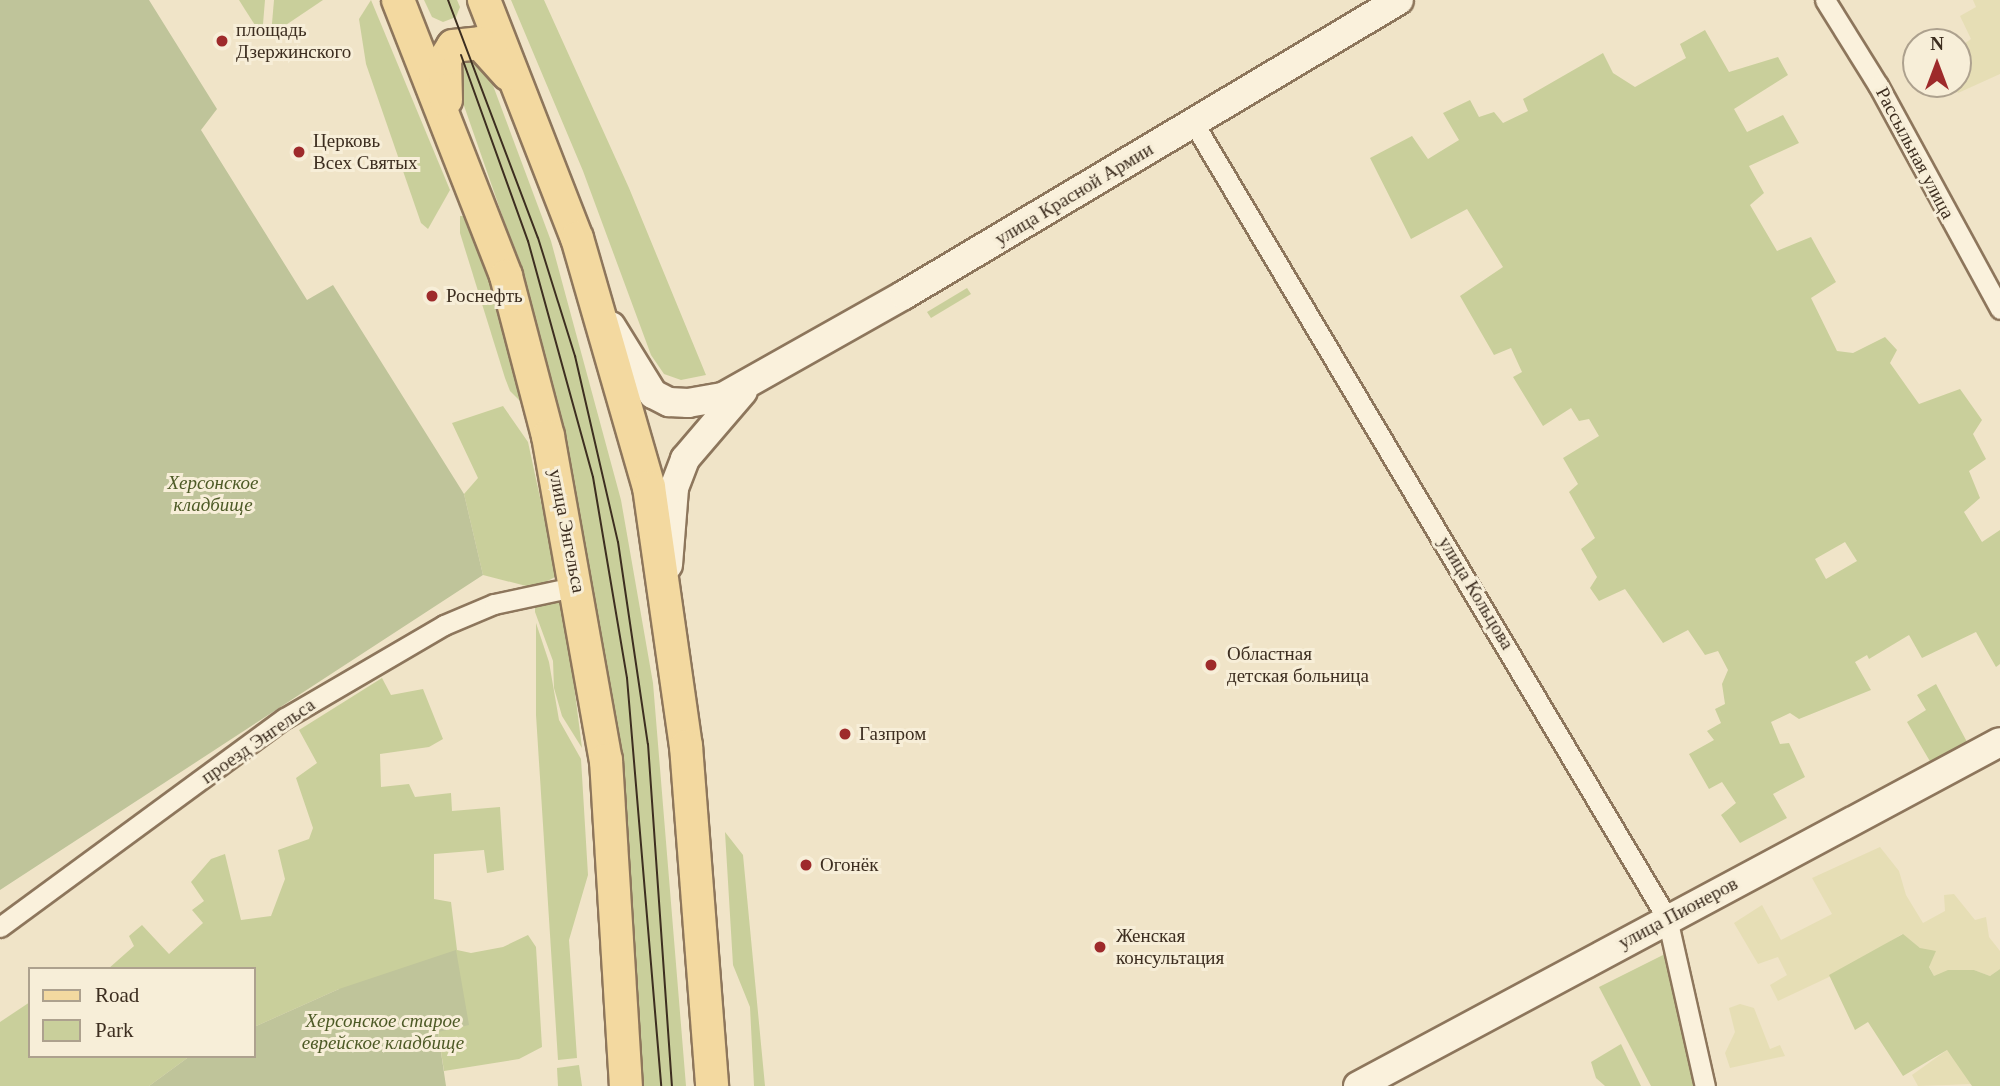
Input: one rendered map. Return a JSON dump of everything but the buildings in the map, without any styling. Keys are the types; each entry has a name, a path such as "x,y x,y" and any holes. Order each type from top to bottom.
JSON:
{"main road":[{"name":"улица Энгельса","path":"398,0 506,276 548,436 578,586 606,760 626,1086"},
{"path":"404,0 439,32 465,22 470,0"},
{"path":"484,0 523,91 595,295 649,487 671,623 686,746 712,1086"},
{"name":"улица Красной Армии","path":"747,387 1399,0"},
{"path":"447,122 443,74 453,46 480,43 523,91"},
{"path":"595,295 627,357 653,394 669,402 688,403 716,400 747,387"},
{"path":"671,623 667,568 674,488 699,438 747,387"},
{"name":"улица Пионеров","path":"1358,1086 1667,918 2000,742"}],"street":[{"name":"Рассыльная улица","path":"1825,0 1878,85 2000,309"},
{"name":"улица Кольцова","path":"1193,122 1667,918 1705,1086"},
{"name":"проезд Энгельса","path":"0,928 285,718 444,625 494,604 578,586"}],"shaded area":[{"path":"1973,0 2000,0 2000,74 1972,87 1972,28 1966,28 1960,16 1976,7"},
{"path":"1880,847 1899,871 1906,895 1923,923 1945,911 1944,895 1954,894 1975,920 1986,917 1989,937 2000,951 2000,969 1990,976 1974,970 1934,976 1920,948 1902,934 1846,969 1778,1001 1770,985 1787,975 1778,957 1758,964 1734,923 1762,905 1781,940 1832,914 1812,878"},
{"path":"1740,1004 1754,1008 1770,1049 1780,1045 1785,1056 1730,1068 1725,1053 1735,1032 1729,1008"},
{"path":"1947,1050 1973,1084 1918,1086 1912,1075"}],"green space":[{"name":"Херсонское кладбище","path":"0,0 149,0 217,109 201,130 307,300 333,285 464,494 483,575 0,890"},
{"path":"239,0 265,0 262,36 244,8"},
{"path":"274,0 323,0 271,35"},
{"path":"371,0 450,190 428,229 421,223 366,64 359,19"},
{"path":"424,0 457,0 460,7 456,17 443,22 432,17"},
{"path":"511,0 544,0 629,188 706,375 681,380 664,374 651,355 583,171"},
{"path":"1705,30 1729,72 1778,57 1788,75 1734,109 1747,132 1783,115 1799,143 1749,166 1764,193 1750,205 1777,251 1811,237 1836,282 1811,298 1837,351 1853,353 1885,337 1897,350 1890,363 1919,404 1960,389 1982,420 1973,434 1986,459 1969,471 1980,498 1964,512 1982,542 2000,530 2000,664 1996,667 1976,632 1922,658 1909,635 1869,659 1867,655 1855,662 1871,690 1799,719 1790,713 1771,722 1780,744 1789,743 1805,777 1773,794 1787,818 1740,843 1721,815 1736,803 1722,782 1709,789 1689,754 1714,740 1707,731 1721,723 1715,709 1725,704 1722,684 1728,670 1718,651 1705,655 1688,630 1663,643 1625,589 1599,601 1590,588 1597,577 1581,549 1595,538 1569,492 1578,484 1563,458 1599,436 1589,419 1579,421 1571,408 1543,426 1513,377 1522,372 1511,348 1494,355 1460,296 1503,267 1467,209 1411,239 1370,158 1412,136 1428,159 1459,140 1443,113 1470,100 1479,117 1494,112 1503,123 1528,111 1523,99 1603,53 1613,73 1635,87 1686,58 1680,44","holes":["1845,542 1857,561 1826,579 1815,559"]},
{"path":"454,55 482,56 551,241 621,500 653,683 686,1086 642,1086 609,690 579,514 516,255 454,77"},
{"path":"460,216 468,216 492,284 525,406 510,391 505,378 460,233"},
{"path":"967,288 971,294 931,318 927,312"},
{"path":"503,406 528,442 557,576 534,588 483,575 464,494 478,478 452,423"},
{"path":"559,596 582,748 562,716 554,688 553,661 535,612 535,601"},
{"path":"536,623 549,662 559,720 581,759 588,875 569,940 577,1058 558,1060 536,715"},
{"path":"382,678 391,695 423,689 443,739 429,747 380,754 381,787 409,784 415,797 451,793 452,811 500,807 504,870 487,873 484,850 434,854 434,899 451,902 457,950 471,953 503,947 528,935 536,947 542,1047 519,1059 444,1071 438,1032 339,989 256,1026 256,967 110,967 134,946 129,936 142,925 169,954 203,923 192,910 204,901 191,882 211,859 225,854 241,920 271,916 285,879 278,850 309,839 313,828 296,778 317,763 299,730"},
{"path":"1936,684 1974,755 1938,775 1907,722 1926,710 1917,695"},
{"path":"725,832 743,855 765,1086 754,1086 750,1007 733,965"},
{"path":"1903,934 1920,948 1936,951 1929,967 1934,976 1948,970 1974,970 1990,976 2000,969 2000,1086 1972,1086 1947,1050 1903,1076 1868,1022 1855,1030 1829,975"},
{"name":"Херсонское старое еврейское кладбище","path":"456,950 469,1025 438,1032 446,1086 149,1086 187,1058 256,1058 256,1026 339,989"},
{"path":"1665,954 1698,1086 1651,1086 1599,987"},
{"path":"28,1003 28,1058 187,1058 149,1086 0,1086 0,1022"},
{"path":"1621,1044 1641,1086 1605,1086 1596,1078 1591,1062"},
{"path":"579,1065 582,1086 558,1086 557,1068"}],"tram line":[{"path":"448,0 538,238 575,356 618,542 648,744 672,1086"},
{"path":"461,55 528,241 593,477 627,678 661,1086"}],"place":[{"name":"площадь Дзержинского","path":"222,41"},
{"name":"Церковь Всех Святых","path":"299,152"},
{"name":"Роснефть","path":"432,296"},
{"name":"Областная детская больница","path":"1211,665"},
{"name":"Газпром","path":"845,734"},
{"name":"Огонёк","path":"806,865"},
{"name":"Женская консультация","path":"1100,947"}]}
